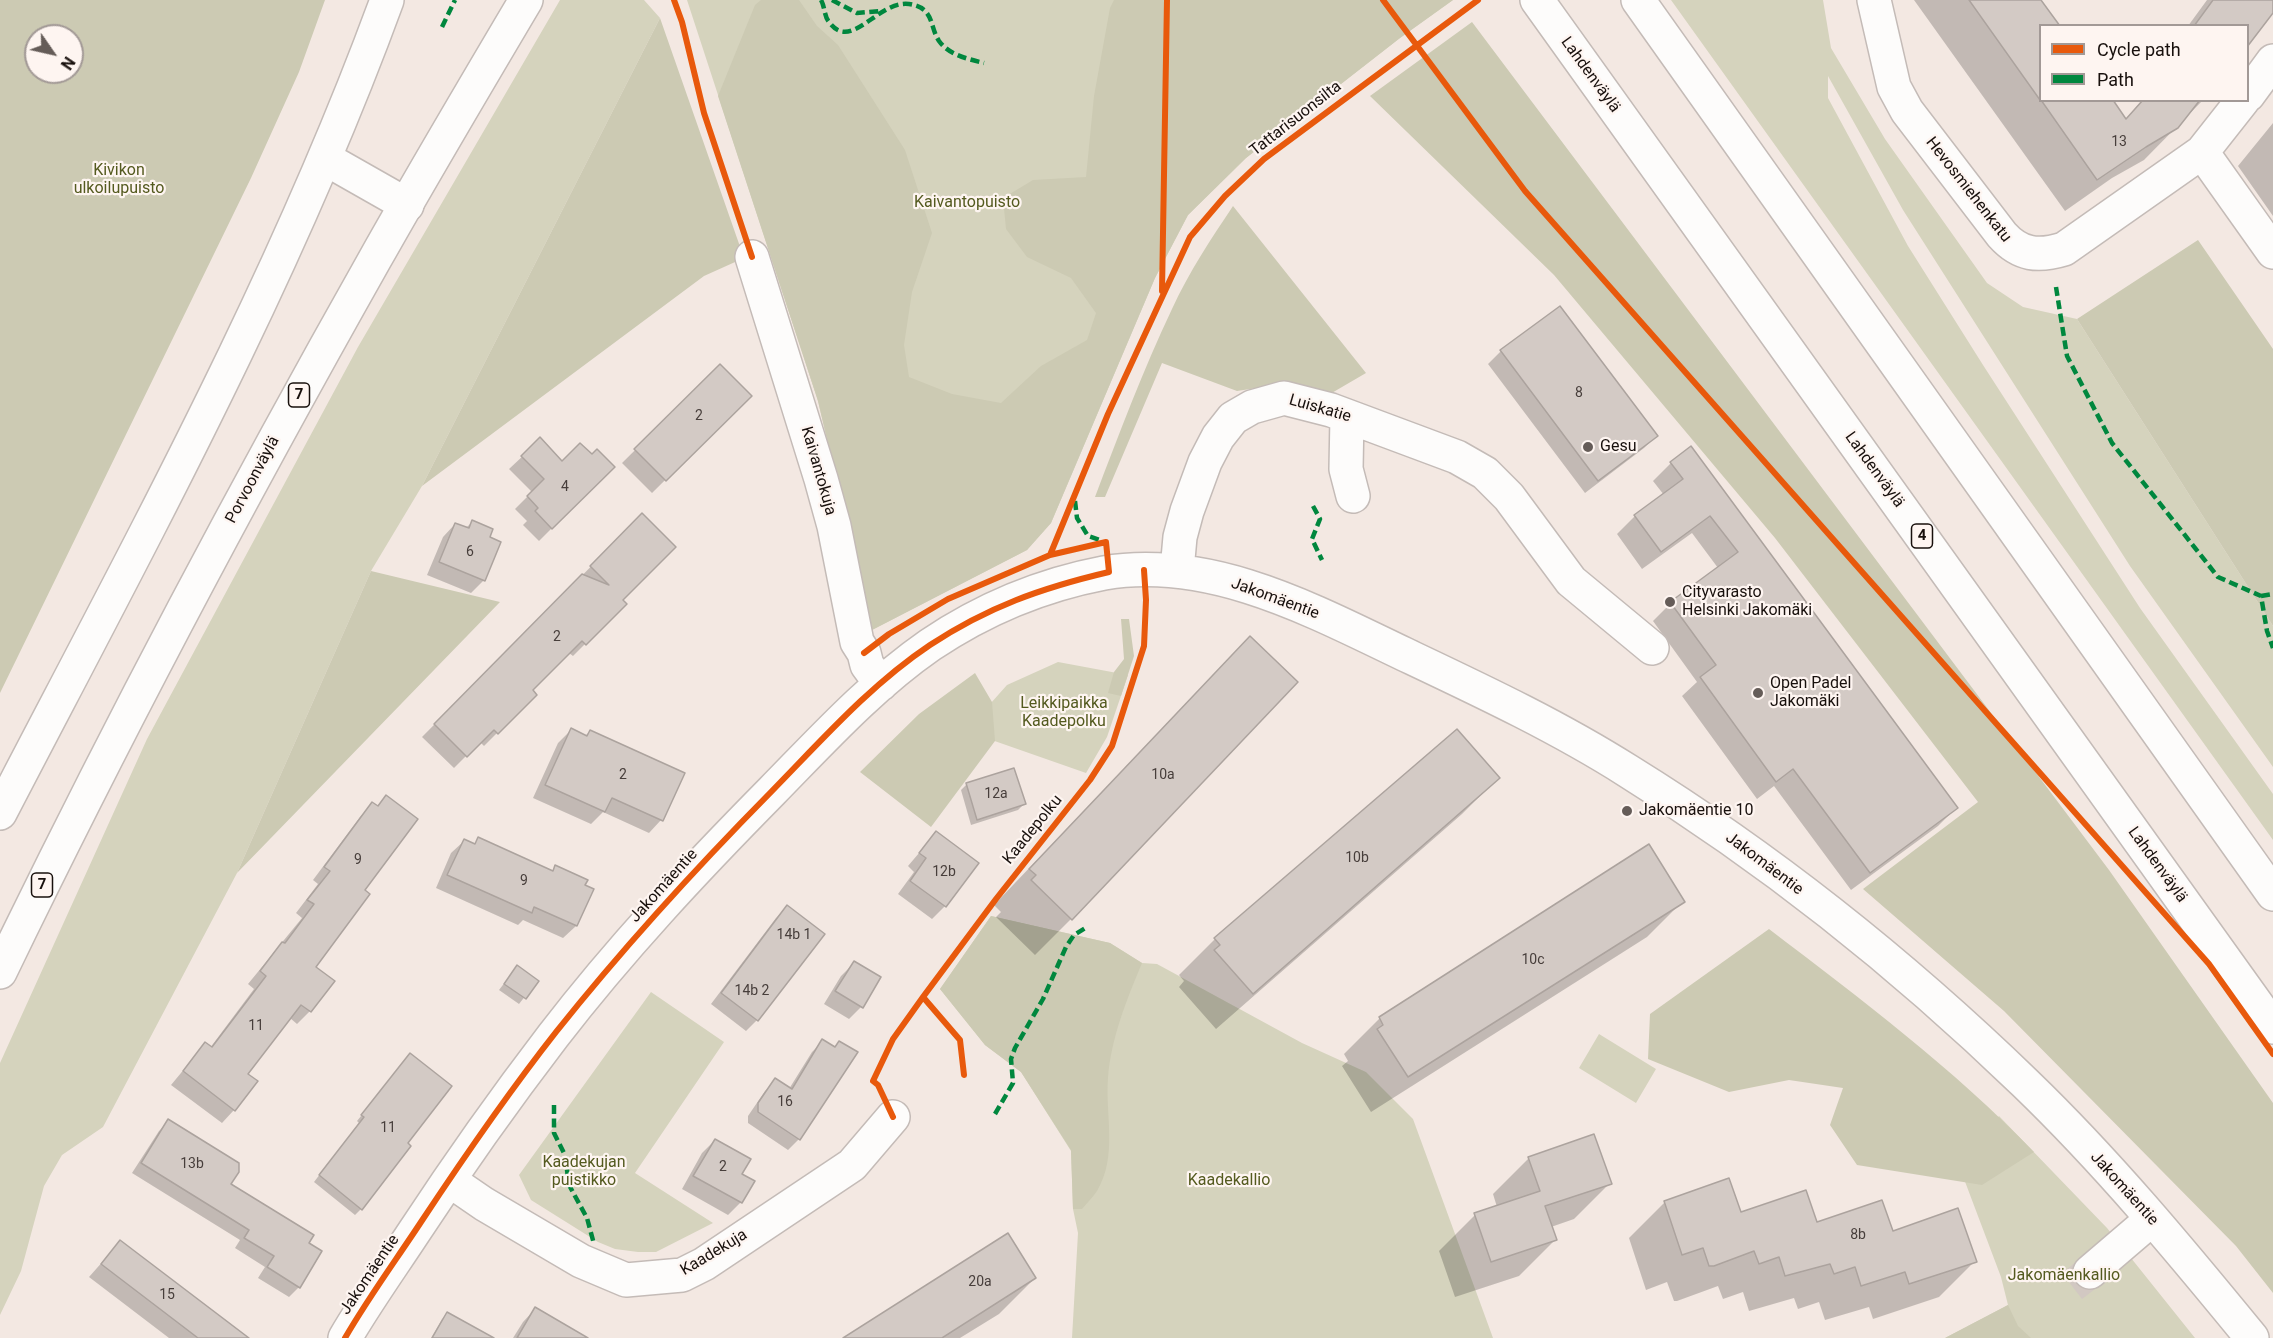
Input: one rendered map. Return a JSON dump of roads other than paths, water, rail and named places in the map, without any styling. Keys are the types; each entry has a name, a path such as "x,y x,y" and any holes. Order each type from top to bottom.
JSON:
{"main road":[{"path":"0,813 171,481 287,246 355,88 387,0"},
{"name":"Porvoonväylä","path":"0,972 85,798 198,581 406,205 526,0"},
{"name":"Lahdenväylä","path":"1538,0 2273,1027"},
{"path":"1638,0 2273,894"},
{"name":"Hevosmiehenkatu","path":"1874,0 1894,87 1907,111 2013,248 2028,253 2048,254 2064,249 2202,152 2241,102"},
{"path":"2249,92 2273,61"},
{"path":"2202,152 2273,252"},
{"path":"326,159 406,205"},
{"name":"Kaivantokuja","path":"752,257 834,526 857,642 864,653 867,665 881,684"},
{"name":"Luiskatie","path":"1177,570 1180,537 1191,498 1218,437 1233,418 1252,407 1284,398 1303,401 1457,457 1475,466 1509,497 1571,581 1652,648"},
{"path":"1347,416 1346,469 1353,496"},
{"name":"Jakomäentie","path":"345,1338 449,1180 555,1034 621,954 729,834 847,715 881,684 929,646 990,610 1030,593 1108,572 1177,570 1273,594 1472,686 1624,768 1697,815 1769,866 1865,942 1949,1013 2028,1085 2152,1219 2252,1338"},
{"name":"Kaadekuja","path":"449,1180 484,1204 580,1261 626,1280 682,1275 704,1264 852,1164 893,1117"},
{"path":"2090,1272 2152,1219"}],"tunnel":[{"path":"2072,1286 2090,1272"}],"place":[{"name":"Gesu","path":"1588,447"},
{"name":"Cityvarasto Helsinki Jakomäki","path":"1670,602"},
{"name":"Open Padel Jakomäki","path":"1758,693"},
{"name":"Jakomäentie 10","path":"1627,811"}],"park label":[{"name":"Kivikon ulkoilupuisto","path":"119,180"},
{"name":"Kaivantopuisto","path":"967,203"},
{"name":"Leikkipaikka Kaadepolku","path":"1064,713"},
{"name":"Kaadekujan puistikko","path":"584,1172"},
{"name":"Kaadekallio","path":"1229,1181"},
{"name":"Jakomäenkallio","path":"2064,1276"}]}
